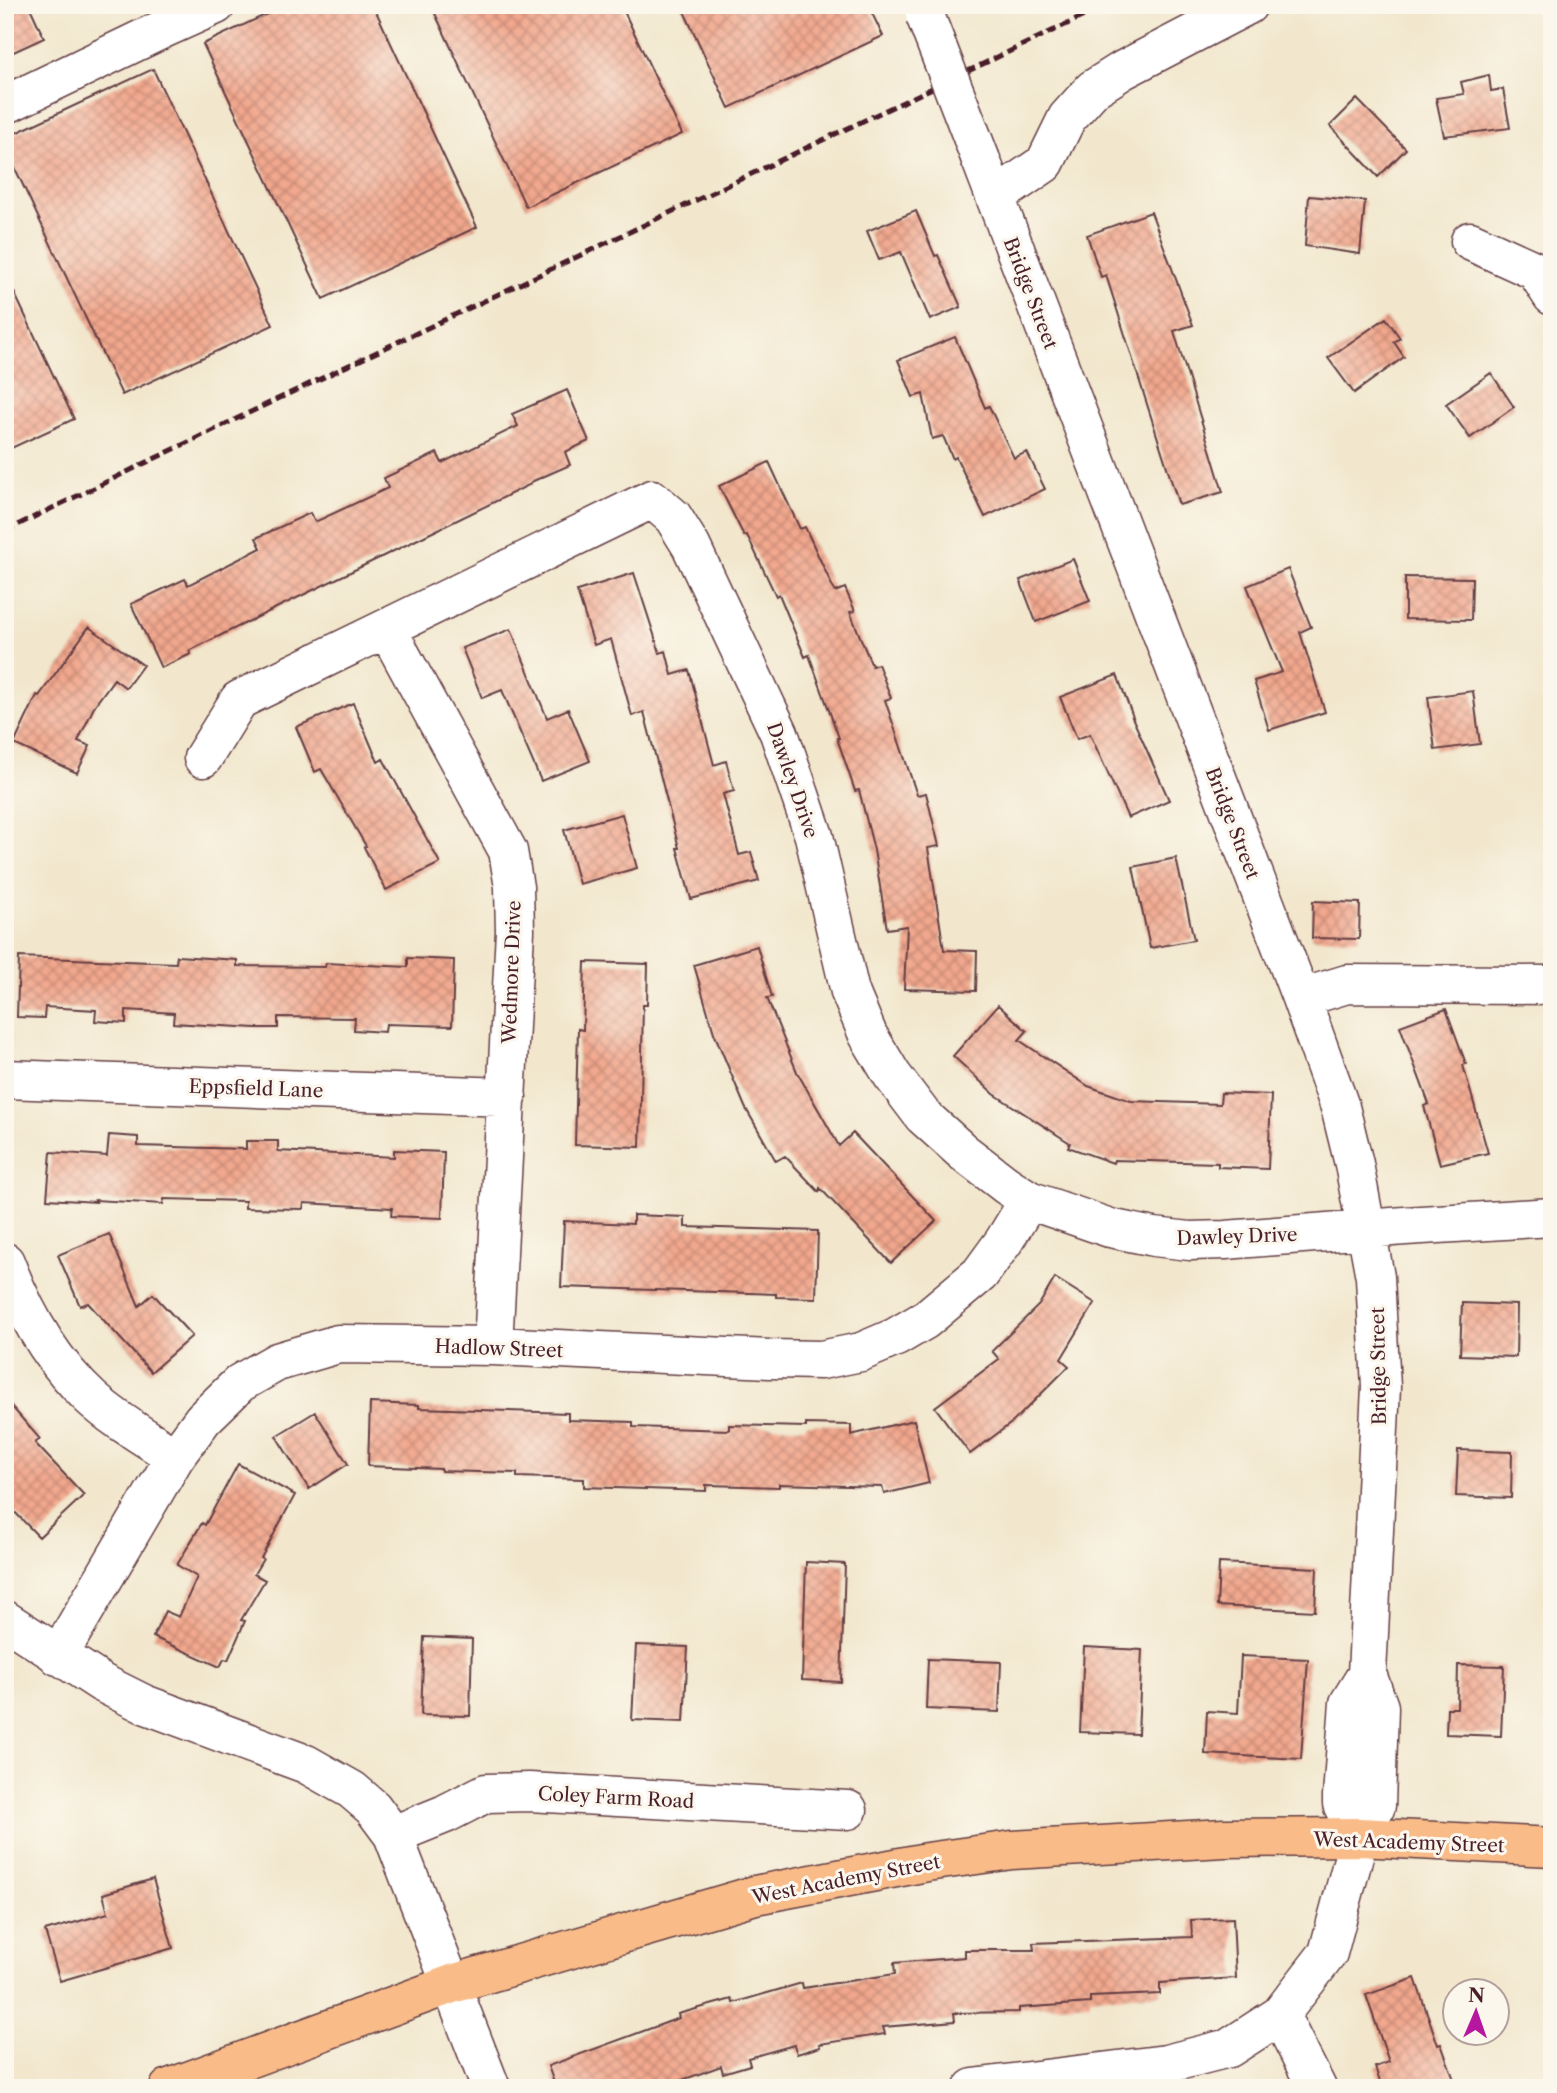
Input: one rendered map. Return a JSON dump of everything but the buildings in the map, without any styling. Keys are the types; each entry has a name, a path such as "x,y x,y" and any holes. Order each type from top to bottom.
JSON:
{"main road":[{"name":"West Academy Street","path":"169,2088 452,1984 755,1895 927,1862 1012,1850 1224,1838 1359,1837 1552,1847"}],"street":[{"path":"5,106 216,5"},
{"path":"987,177 1013,185 1045,163 1067,118 1093,89 1123,70 1248,5"},
{"name":"Bridge Street","path":"923,10 1301,998 1340,1107 1354,1164 1375,1276 1381,1387 1367,1674 1379,1707 1376,1807 1359,1837 1328,1953 1280,2015 1229,2048 1166,2064 1062,2082 973,2088"},
{"path":"1470,241 1536,271 1552,296"},
{"name":"Dawley Drive","path":"204,758 239,700 652,499 673,517 691,546 779,733 814,836 850,992 868,1035 892,1075 923,1116 963,1152 1028,1200 1110,1228 1190,1241 1552,1217"},
{"name":"Wedmore Drive","path":"387,629 508,851 514,887 515,931 494,1346"},
{"path":"1301,998 1347,984 1552,985"},
{"name":"Eppsfield Lane","path":"5,1079 507,1097"},
{"name":"Hadlow Street","path":"58,1656 175,1457 203,1419 240,1382 277,1362 338,1344 494,1346 821,1360 862,1352 896,1338 925,1320 980,1274 1004,1241 1028,1200"},
{"path":"5,1262 32,1325 64,1369 99,1405 175,1457"},
{"path":"5,1620 102,1683 144,1704 306,1763 352,1790 373,1808 394,1835 491,2088"},
{"name":"Coley Farm Road","path":"394,1835 486,1793 529,1792 848,1810"},
{"path":"1280,2015 1317,2088"}],"railway":[{"path":"5,531 1107,5"}]}
